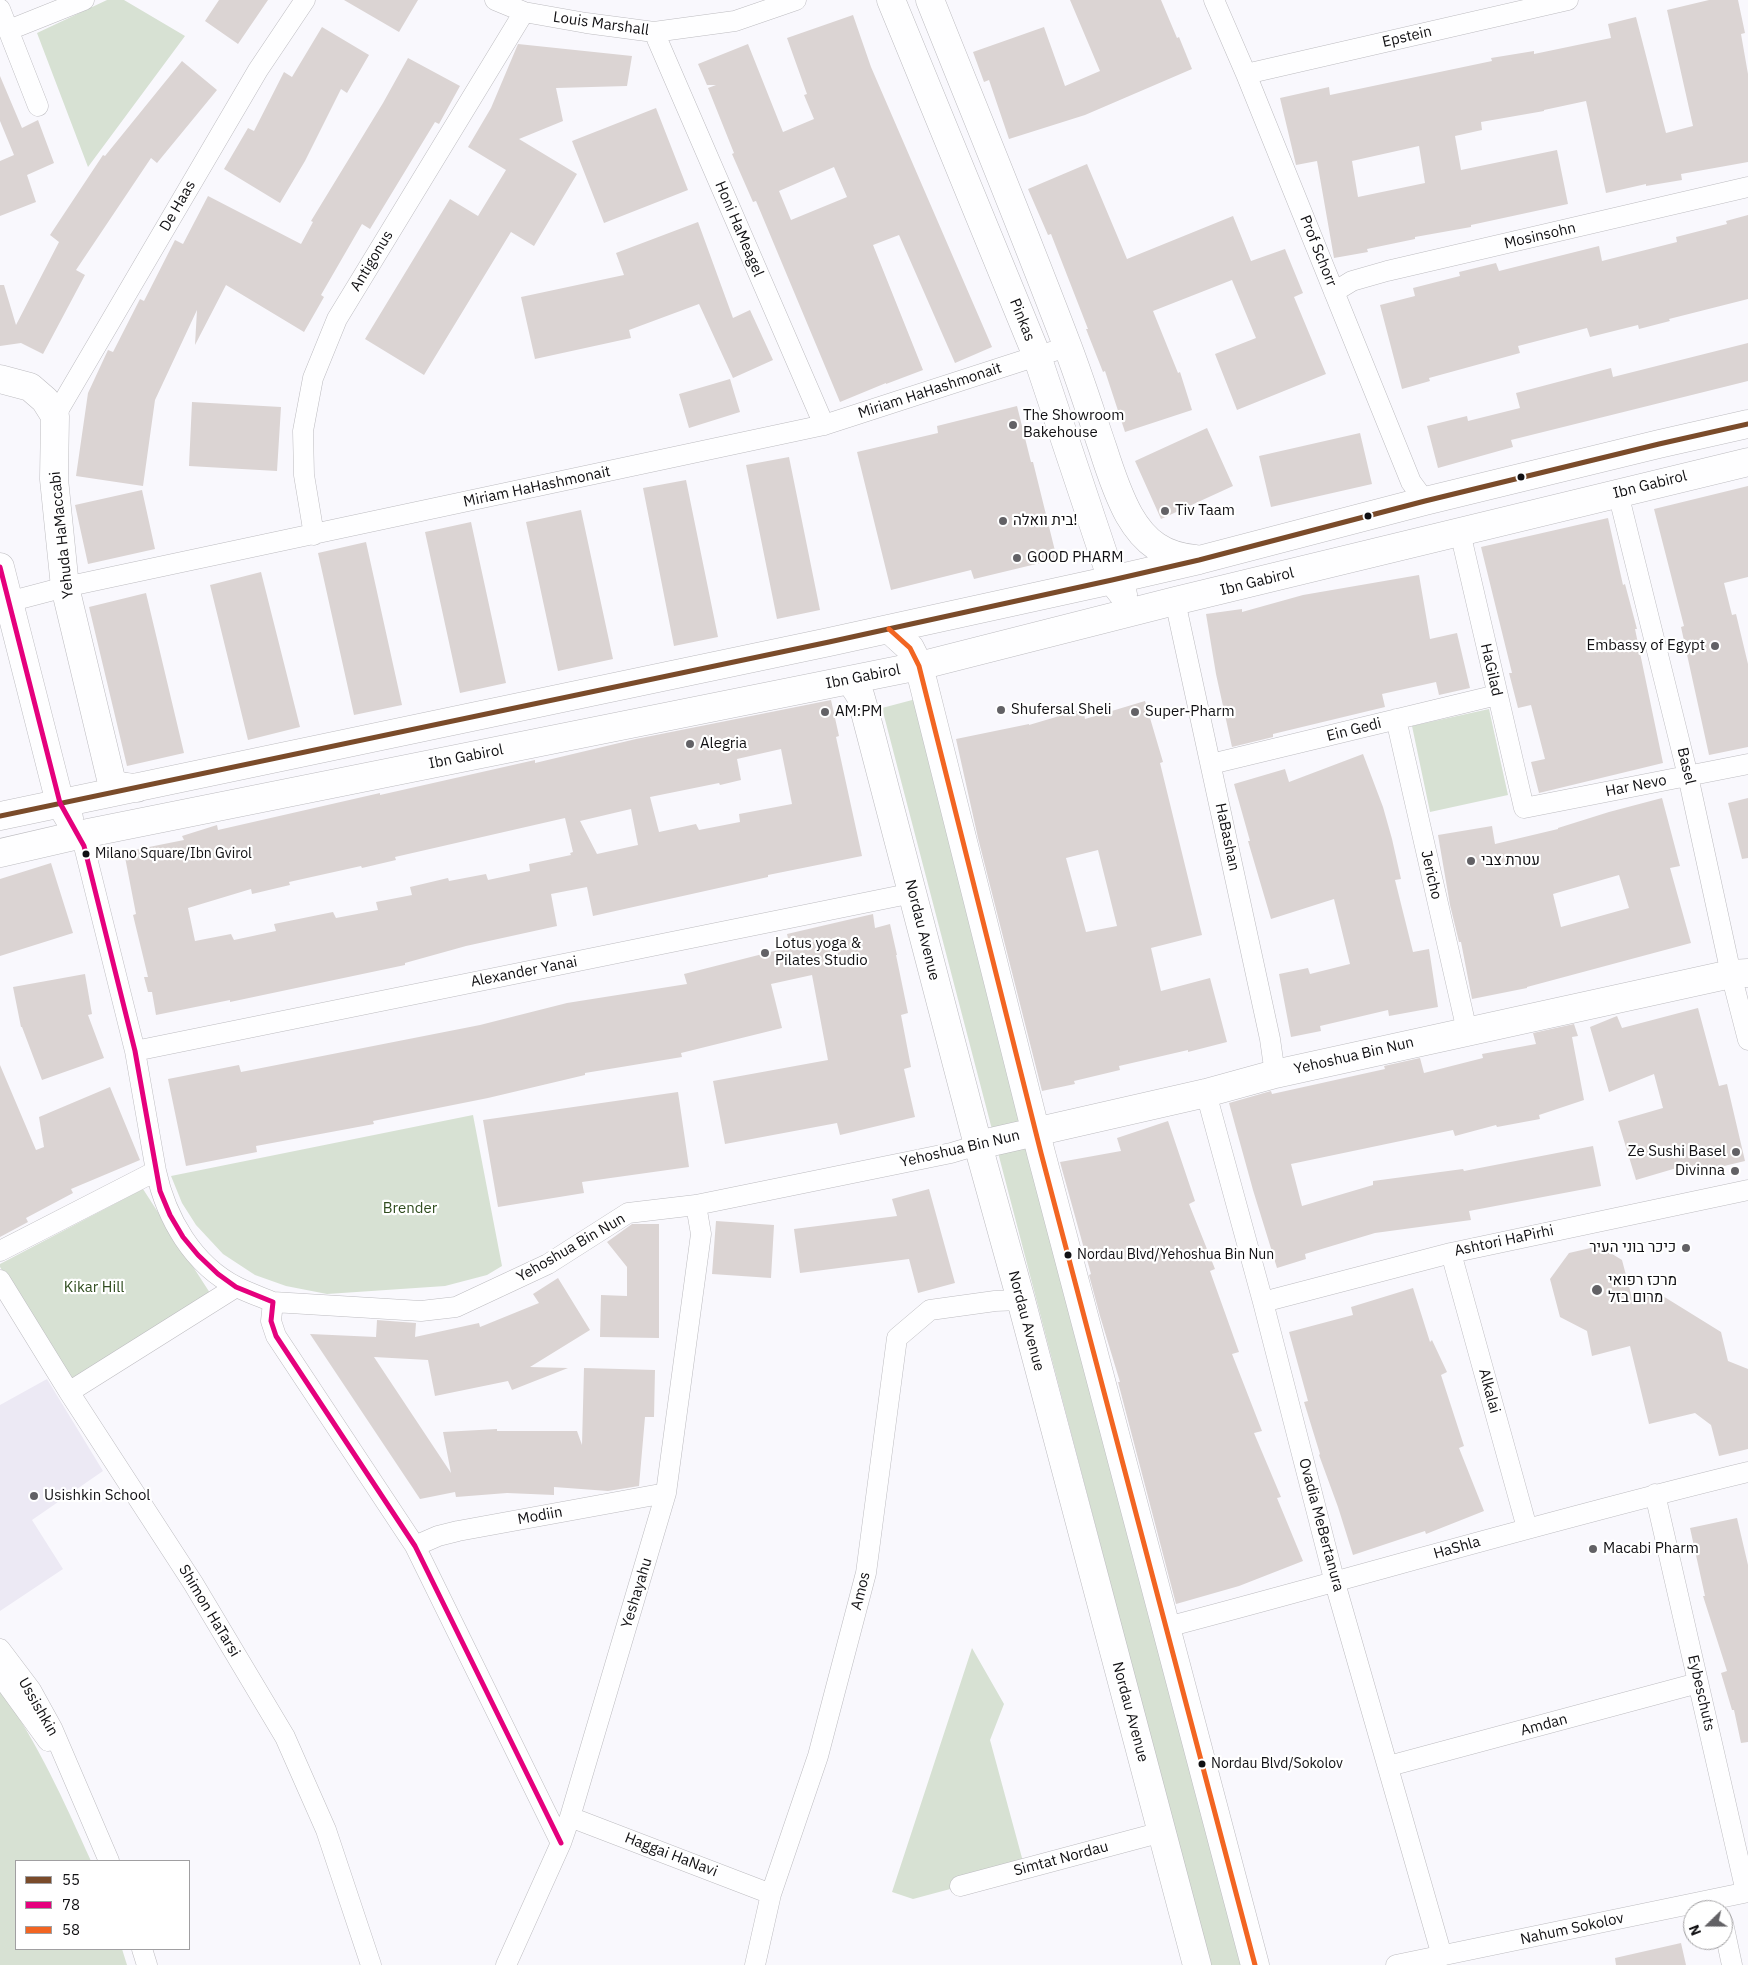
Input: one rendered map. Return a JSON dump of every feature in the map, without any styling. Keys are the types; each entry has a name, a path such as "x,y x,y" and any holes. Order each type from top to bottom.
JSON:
{"main road":[{"name":"Pinkas","path":"891,0 1037,356 1112,580 1124,595 1134,599 1176,601"},
{"path":"930,0 1068,347 1111,474 1129,515 1146,538 1166,553 1176,557 1199,560"},
{"path":"0,379 30,387 45,400 54,416"},
{"name":"Yehuda HaMaccabi","path":"54,416 54,479 65,587 111,779 122,787 137,788"},
{"path":"0,816 889,629 1112,580 1199,560 1425,501 1748,424"},
{"name":"Ibn Gabirol","path":"0,853 78,835 919,666 1176,601 1748,462"},
{"path":"0,567 4,603 60,803 78,835"},
{"path":"889,629 910,648 919,666 1036,1132 1255,1965"},
{"name":"Nordau Avenue","path":"850,680 862,702 1197,1965"},
{"name":"Yehoshua Bin Nun","path":"978,1145 1206,1093 1275,1074 1467,1031 1739,974"}],"street":[{"path":"9,30 84,0"},
{"name":"De Haas","path":"54,416 258,70 305,0"},
{"name":"Louis Marshall","path":"495,0 524,12 654,32 735,21 796,0"},
{"name":"Prof Schorr","path":"1214,0 1412,482 1425,501"},
{"name":"Epstein","path":"1246,74 1568,0"},
{"path":"0,9 38,106"},
{"name":"Antigonus","path":"314,535 304,475 303,431 313,378 337,319 524,12"},
{"name":"Honi HaMeagel","path":"654,32 824,426"},
{"name":"Mosinsohn","path":"1334,292 1352,281 1387,271 1748,187"},
{"name":"Miriam HaHashmonait","path":"4,603 65,587 824,426 1068,347"},
{"name":"Basel","path":"1618,493 1739,974 1748,1040"},
{"name":"HaGilad","path":"1460,532 1524,808"},
{"name":"HaBashan","path":"1176,601 1270,1039 1275,1074"},
{"name":"Ein Gedi","path":"1211,764 1497,695"},
{"name":"Jericho","path":"1396,719 1467,1031"},
{"name":"Har Nevo","path":"1524,808 1748,764"},
{"name":"Yehoshua Bin Nun","path":"78,835 84,846 135,1052 160,1191 170,1215 182,1237 218,1274 236,1287 273,1302 420,1311 456,1307 548,1264 628,1213 696,1205 951,1153 978,1145"},
{"name":"Alexander Yanai","path":"135,1052 913,893"},
{"name":"Ovadia MeBertanura","path":"1206,1093 1263,1302 1335,1582 1442,1956"},
{"path":"0,1251 156,1171"},
{"name":"Ashtori HaPirhi","path":"1263,1302 1451,1253 1748,1190"},
{"name":"Yeshayahu","path":"506,1965 561,1843 570,1817 666,1494 701,1234 696,1205"},
{"name":"Alkalai","path":"1451,1253 1527,1528"},
{"name":"Shimon HaTarsi","path":"0,1280 69,1392 193,1583 285,1738 326,1830 370,1965"},
{"path":"69,1392 236,1287"},
{"name":"Amos","path":"755,1965 771,1894 818,1756 866,1574 897,1338 930,1310 995,1301 1021,1300"},
{"path":"273,1302 271,1321 276,1336 415,1546 561,1843"},
{"name":"HaShla","path":"1167,1627 1527,1528 1655,1494 1748,1472"},
{"name":"Modiin","path":"415,1546 438,1536 458,1531 666,1494"},
{"name":"Eybeschuts","path":"1655,1494 1747,1892"},
{"name":"Ussishkin","path":"0,1650 31,1690 52,1728 109,1860"},
{"name":"Ussishkin","path":"0,1676 16,1700 69,1768"},
{"name":"Amdan","path":"1389,1766 1698,1683"},
{"name":"Haggai HaNavi","path":"570,1817 771,1894"},
{"name":"Simtat Nordau","path":"960,1886 1162,1832"},
{"name":"Nahum Sokolov","path":"1728,1900 1747,1892"},
{"name":"Nahum Sokolov","path":"1396,1965 1683,1911"},
{"path":"142,1950 147,1965"},
{"path":"1729,1950 1732,1965"}],"shaded area":[{"name":"Usishkin School","path":"47,1379 103,1471 32,1520 63,1569 0,1611 0,1405"}],"green space":[{"path":"107,0 124,0 185,36 88,167 37,33"},
{"path":"916,699 1245,1965 1210,1965 882,708"},
{"path":"1489,709 1508,795 1430,812 1412,726"},
{"name":"Brender","path":"473,1115 502,1266 487,1275 445,1286 327,1294 286,1286 255,1275 223,1254 196,1225 182,1203 171,1176"},
{"name":"Kikar Hill","path":"143,1189 210,1293 71,1379 0,1267 0,1264"},
{"path":"972,1648 1004,1704 990,1740 1025,1869 913,1899 892,1892"},
{"path":"0,1689 39,1752 91,1860 15,1860 15,1950 122,1950 127,1965 0,1965"}],"building":[{"path":"219,0 268,0 238,44 205,21"},
{"path":"344,0 418,0 399,32"},
{"path":"1070,0 1161,0 1192,69 1085,115 1009,139 989,80 984,82 973,52 1044,27 1065,86 1100,71"},
{"path":"1709,0 1738,0 1745,33 1741,34 1748,74 1748,162 1681,174 1682,180 1646,186 1646,184 1606,193 1586,101 1544,111 1481,122 1482,130 1455,136 1461,170 1557,150 1568,204 1471,225 1471,227 1415,237 1415,239 1367,249 1368,252 1334,258 1317,161 1296,165 1280,98 1329,87 1330,95 1492,61 1491,58 1534,51 1534,54 1611,38 1608,24 1636,17 1666,133 1693,126 1667,10","holes":["1419,146 1425,183 1358,197 1352,161"]},
{"path":"853,15 871,67 992,347 955,363 899,235 873,245 923,370 840,402 756,201 753,202 732,154 734,153 708,88 716,85 707,85 698,64 748,44 783,132 814,119 804,95 807,94 787,38","holes":["834,167 847,197 791,220 779,191"]},
{"path":"322,27 369,55 347,93 341,89 305,161 280,203 224,169 248,128 254,131 284,72 292,77"},
{"path":"518,44 632,56 627,86 556,88 563,121 519,139 577,174 534,246 511,232 424,375 365,339 450,199 478,216 506,170 468,147 491,108"},
{"path":"408,58 460,86 439,124 435,122 370,229 362,224 321,295 324,297 304,332 226,285 195,345 197,310 155,400 143,486 76,476 88,393 108,350 113,352 140,299 144,301 175,240 183,244 208,196 301,244 313,222 311,221 383,103"},
{"path":"182,61 217,90 157,163 151,158 76,270 85,275 43,354 21,343 0,346 0,285 4,285 16,325 59,242 50,235 103,155 105,156"},
{"path":"0,76 22,128 38,120 54,163 27,175 36,202 0,216 0,161 14,155 0,121"},
{"path":"656,108 688,190 604,223 572,141"},
{"path":"1087,164 1127,259 1233,216 1251,261 1285,249 1303,293 1294,297 1326,374 1237,410 1215,354 1256,338 1232,280 1153,311 1178,373 1180,372 1192,410 1125,432 1105,371 1103,372 1086,329 1088,329 1051,234 1048,235 1028,189"},
{"path":"1748,215 1748,299 1669,319 1670,321 1639,329 1638,325 1590,337 1587,328 1518,346 1520,353 1429,378 1430,381 1402,389 1380,305 1415,296 1413,288 1460,276 1459,272 1496,263 1499,271 1599,246 1602,261 1677,242 1676,237 1727,224 1726,221"},
{"path":"698,222 733,318 750,310 773,360 733,378 699,304 629,330 631,338 535,359 521,297 624,275 616,253"},
{"path":"1748,343 1748,381 1511,440 1513,447 1438,468 1427,426 1467,416 1468,421 1520,408 1516,393 1611,368 1613,377"},
{"path":"730,379 740,412 689,428 679,394"},
{"path":"192,402 281,407 277,471 189,466"},
{"path":"1017,406 1057,559 974,579 971,570 891,590 857,452 938,433 937,426"},
{"path":"1207,428 1233,486 1161,519 1135,461"},
{"path":"1360,433 1372,484 1271,507 1259,456"},
{"path":"789,457 820,610 777,619 746,465"},
{"path":"686,480 718,637 674,646 643,488"},
{"path":"1748,486 1748,577 1724,583 1732,615 1736,614 1748,664 1748,747 1709,755 1681,627 1684,626 1654,509"},
{"path":"142,490 155,549 88,564 75,505"},
{"path":"581,510 613,659 558,671 526,522"},
{"path":"1608,518 1623,585 1625,584 1637,629 1635,629 1663,763 1539,793 1531,762 1545,759 1531,705 1518,708 1509,673 1512,673 1481,547"},
{"path":"471,522 506,683 460,693 425,532"},
{"path":"366,542 402,705 354,715 318,553"},
{"path":"261,572 300,727 248,740 210,585"},
{"path":"1419,575 1430,639 1457,633 1470,688 1439,695 1436,682 1382,694 1385,707 1273,734 1273,737 1232,747 1216,674 1206,614 1242,609 1242,612 1303,595"},
{"path":"146,593 184,753 127,766 89,607"},
{"path":"831,700 839,736 836,737 862,856 768,875 768,877 593,916 587,887 551,894 557,926 466,946 405,963 405,965 230,1002 230,1000 156,1015 152,992 148,992 144,977 148,977 133,915 136,914 124,852 184,840 182,836 217,825 218,830 535,760 535,763 636,739","holes":["781,749 792,804 739,814 740,822 699,830 696,824 659,832 650,797 741,780 737,759","631,809 638,845 597,854 580,821","565,818 573,852 570,853 571,855 529,864 530,871 488,880 486,874 449,881 448,878 410,887 412,895 376,902 378,910 336,918 333,912 274,924 276,931 234,940 231,934 195,941 188,908 251,889 252,894 290,885 289,882 396,860 395,857"]},
{"path":"1145,701 1163,762 1160,763 1202,935 1151,948 1161,991 1210,978 1227,1042 1119,1066 1120,1070 1074,1081 1075,1084 1042,1091 978,838 956,739 1029,725 1083,709 1085,719","holes":["1098,850 1117,926 1086,932 1066,858"]},
{"path":"1363,754 1383,807 1392,839 1401,879 1395,880 1413,952 1429,949 1438,1007 1389,1016 1388,1010 1320,1026 1321,1031 1291,1037 1279,974 1308,968 1310,974 1350,964 1334,899 1271,919 1248,841 1250,841 1234,784 1285,769 1289,782"},
{"path":"1662,798 1680,866 1670,868 1691,943 1527,988 1472,999 1461,942 1459,942 1450,905 1438,835 1492,826 1495,844 1558,829 1609,812","holes":["1619,875 1629,908 1561,927 1553,894"]},
{"path":"1748,798 1748,858 1742,859 1728,803"},
{"path":"51,863 73,933 0,956 0,879"},
{"path":"873,914 875,928 890,924 897,955 908,1013 901,1015 911,1067 904,1069 915,1117 840,1135 837,1123 725,1144 713,1081 828,1060 812,975 771,984 782,1028 681,1053 682,1057 585,1073 585,1075 488,1098 373,1121 374,1124 256,1146 257,1152 186,1166 168,1079 239,1065 241,1072 480,1025 567,1003 687,984 684,974 790,947 787,934"},
{"path":"85,974 92,1014 88,1015 104,1058 42,1080 21,1027 13,987"},
{"path":"1698,1008 1719,1086 1727,1084 1745,1161 1682,1176 1680,1167 1636,1180 1618,1121 1663,1108 1654,1074 1609,1092 1590,1027 1617,1016 1622,1028"},
{"path":"1574,1024 1578,1036 1572,1037 1584,1100 1539,1115 1540,1119 1497,1127 1496,1125 1455,1136 1453,1130 1291,1164 1302,1206 1373,1185 1373,1181 1463,1169 1464,1171 1593,1146 1601,1186 1469,1211 1471,1220 1375,1233 1305,1254 1306,1259 1277,1268 1229,1103 1271,1091 1272,1094 1385,1069 1384,1066 1420,1058 1424,1073 1483,1058 1482,1054 1536,1044 1533,1033"},
{"path":"0,1065 36,1150 44,1147 39,1117 110,1087 140,1160 71,1189 73,1193 26,1218 28,1222 0,1237"},
{"path":"678,1092 689,1167 582,1182 584,1193 498,1207 483,1120"},
{"path":"1168,1121 1195,1201 1189,1204 1215,1269 1210,1271 1239,1352 1232,1354 1262,1431 1254,1433 1281,1497 1277,1498 1303,1561 1239,1586 1176,1604 1118,1382 1120,1382 1100,1316 1089,1275 1091,1274 1060,1162 1121,1151 1117,1138"},
{"path":"929,1189 955,1283 918,1293 909,1259 800,1273 794,1229 897,1216 892,1199"},
{"path":"716,1221 774,1225 771,1278 712,1274"},
{"path":"632,1224 659,1224 659,1338 600,1337 601,1295 627,1296 627,1267 607,1242"},
{"path":"1599,1246 1622,1260 1632,1298 1658,1293 1721,1332 1728,1361 1748,1369 1748,1449 1719,1456 1711,1425 1695,1413 1649,1424 1630,1346 1592,1356 1587,1331 1560,1317 1550,1279 1569,1253"},
{"path":"558,1278 590,1330 530,1367 568,1368 512,1390 508,1381 435,1396 428,1360 374,1357 451,1473 443,1432 497,1429 497,1431 577,1431 582,1445 584,1368 655,1370 654,1417 645,1417 639,1486 608,1491 554,1487 554,1495 507,1493 456,1497 455,1492 420,1499 310,1334 376,1337 377,1320 416,1323 415,1337 479,1323 480,1327 539,1303 533,1294"},
{"path":"1413,1288 1430,1342 1432,1340 1447,1372 1441,1375 1464,1446 1459,1448 1484,1511 1426,1534 1425,1531 1353,1555 1319,1455 1304,1402 1308,1401 1289,1332 1353,1315 1351,1307"},
{"path":"1737,1518 1748,1565 1748,1742 1741,1743 1734,1710 1732,1710 1721,1673 1727,1671 1703,1596 1705,1596 1690,1528"},
{"path":"1681,1943 1686,1965 1616,1965 1615,1958"}],"transit line":[{"name":"55","path":"0,816 829,642 1112,580 1199,560 1425,501 1748,424"},
{"name":"78","path":"0,567 60,803 84,846 135,1051 160,1191 170,1215 183,1237 218,1274 236,1287 273,1302 271,1321 276,1336 415,1546 561,1843"},
{"name":"58","path":"889,629 910,648 919,666 1041,1153 1255,1965"}],"place":[{"name":"The Showroom Bakehouse","path":"1013,425"},
{"name":"Tiv Taam","path":"1165,511"},
{"name":"בית וואלה!","path":"1003,521"},
{"name":"GOOD PHARM","path":"1017,558"},
{"name":"Embassy of Egypt","path":"1715,646"},
{"name":"Shufersal Sheli","path":"1001,710"},
{"name":"AM:PM","path":"825,712"},
{"name":"Super-Pharm","path":"1135,712"},
{"name":"Alegria","path":"690,744"},
{"name":"Milano Square/Ibn Gvirol","path":"86,854"},
{"name":"עטרת צבי","path":"1471,861"},
{"name":"Lotus yoga & Pilates Studio","path":"765,953"},
{"name":"Ze Sushi Basel","path":"1736,1152"},
{"name":"Divinna","path":"1735,1171"},
{"name":"כיכר בוני העיר","path":"1686,1248"},
{"name":"Nordau Blvd/Yehoshua Bin Nun","path":"1068,1255"},
{"name":"מרכז רפואי מרום בזל","path":"1597,1290"},
{"name":"Usishkin School","path":"34,1496"},
{"name":"Macabi Pharm","path":"1593,1549"},
{"name":"Nordau Blvd/Sokolov","path":"1202,1764"}]}
